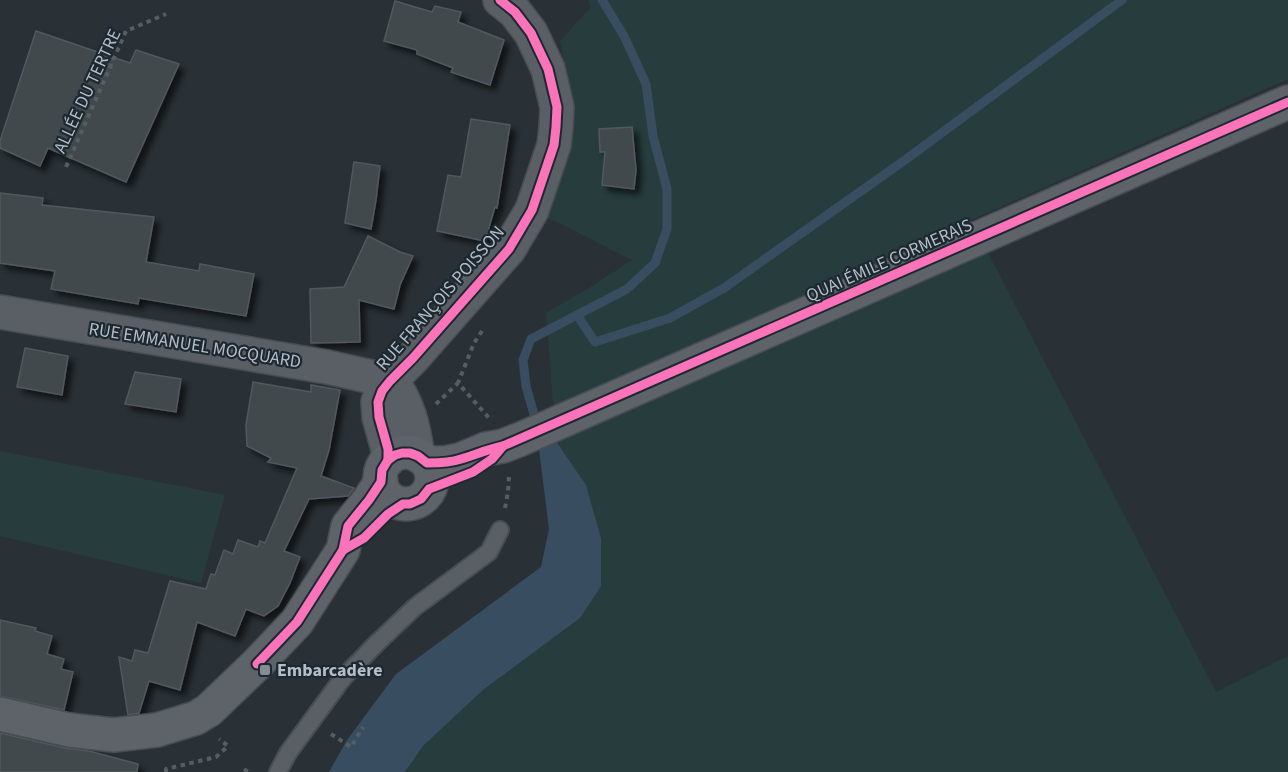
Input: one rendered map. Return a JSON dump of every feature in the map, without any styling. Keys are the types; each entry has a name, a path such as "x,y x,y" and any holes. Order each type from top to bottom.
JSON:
{"street":[{"name":"RUE FRANÇOIS POISSON","path":"408,476 410,420 397,388 390,381 509,249 532,210 554,145 557,107 548,69 531,33 515,12 500,0"},
{"name":"QUAI ÉMILE CORMERAIS","path":"408,476 473,472 512,442 1288,102"},
{"name":"RUE EMMANUEL MOCQUARD","path":"0,312 327,367 390,381"},
{"path":"0,714 69,730 114,735 157,730 196,718 209,710 297,622 343,550 348,526 369,500 408,476"}],"lane":[{"path":"278,772 288,753 343,678 415,607 489,552 500,530"}],"path":[{"path":"486,325 474,343 458,383 487,415"},
{"path":"323,730 351,747 363,727"}],"green space":[{"path":"588,0 1288,0 1288,79 971,220 1216,692 1288,656 1288,772 405,772 423,746 483,690 580,618 601,538 586,485 556,441 546,313 632,260 541,215 571,98 560,41 591,7"},
{"path":"0,451 225,495 201,583 0,536"}],"water":[{"path":"556,441 586,485 601,538 601,586 580,618 483,690 423,746 405,772 329,772 347,740 396,674 541,567 549,529 539,449"}],"building":[{"path":"395,1 432,12 435,6 461,12 458,22 504,40 490,85 451,72 453,68 417,54 417,50 384,41"},
{"path":"36,31 130,63 136,50 179,64 126,182 48,148 40,166 0,148 0,141"},
{"path":"471,119 510,125 497,208 495,207 485,241 437,231 448,175 461,177"},
{"path":"632,127 636,170 634,189 602,185 605,152 600,152 599,129"},
{"path":"354,162 380,166 371,229 345,223"},
{"path":"0,193 43,198 42,205 154,217 146,262 199,271 200,264 254,274 246,316 139,298 138,304 51,289 55,271 0,263"},
{"path":"368,236 413,256 400,285 394,309 359,300 360,342 311,343 310,289 344,287"},
{"path":"25,348 68,356 62,395 17,387"},
{"path":"135,372 181,379 176,412 125,404"},
{"path":"253,382 311,392 311,385 340,390 329,450 321,476 354,488 348,496 309,499 284,551 300,557 278,606 264,616 246,609 235,636 197,622 180,690 149,681 139,713 128,715 119,657 132,661 135,650 148,653 170,581 206,589 211,574 215,575 224,550 233,554 238,540 258,547 260,541 265,543 297,468 268,462 271,458 247,446 246,425"},
{"path":"0,620 36,628 35,631 52,636 47,654 64,659 61,669 73,672 64,710 0,696"},
{"path":"0,733 65,748 89,751 138,764 137,772 0,772"}],"waterway":[{"path":"537,425 526,386 523,360 531,339 627,289 655,263 667,229 667,189 653,136 646,84 624,36 602,0"},
{"path":"577,315 595,342 670,318 724,288 905,160 1122,0"}],"cycle path":[{"path":"388,460 388,449 379,417 378,402 382,391 509,249 532,210 554,145 557,107 548,69 531,33 515,12 500,0"},
{"path":"257,664 297,622 343,550 348,526 381,482 382,470 388,460 395,455 410,453 427,463 444,463 503,446 1288,102"},
{"path":"343,550 364,538 388,514 403,504 410,504 421,499 429,489 473,472 492,459 503,446"}],"place":[{"name":"Embarcadère","path":"265,670"}]}
